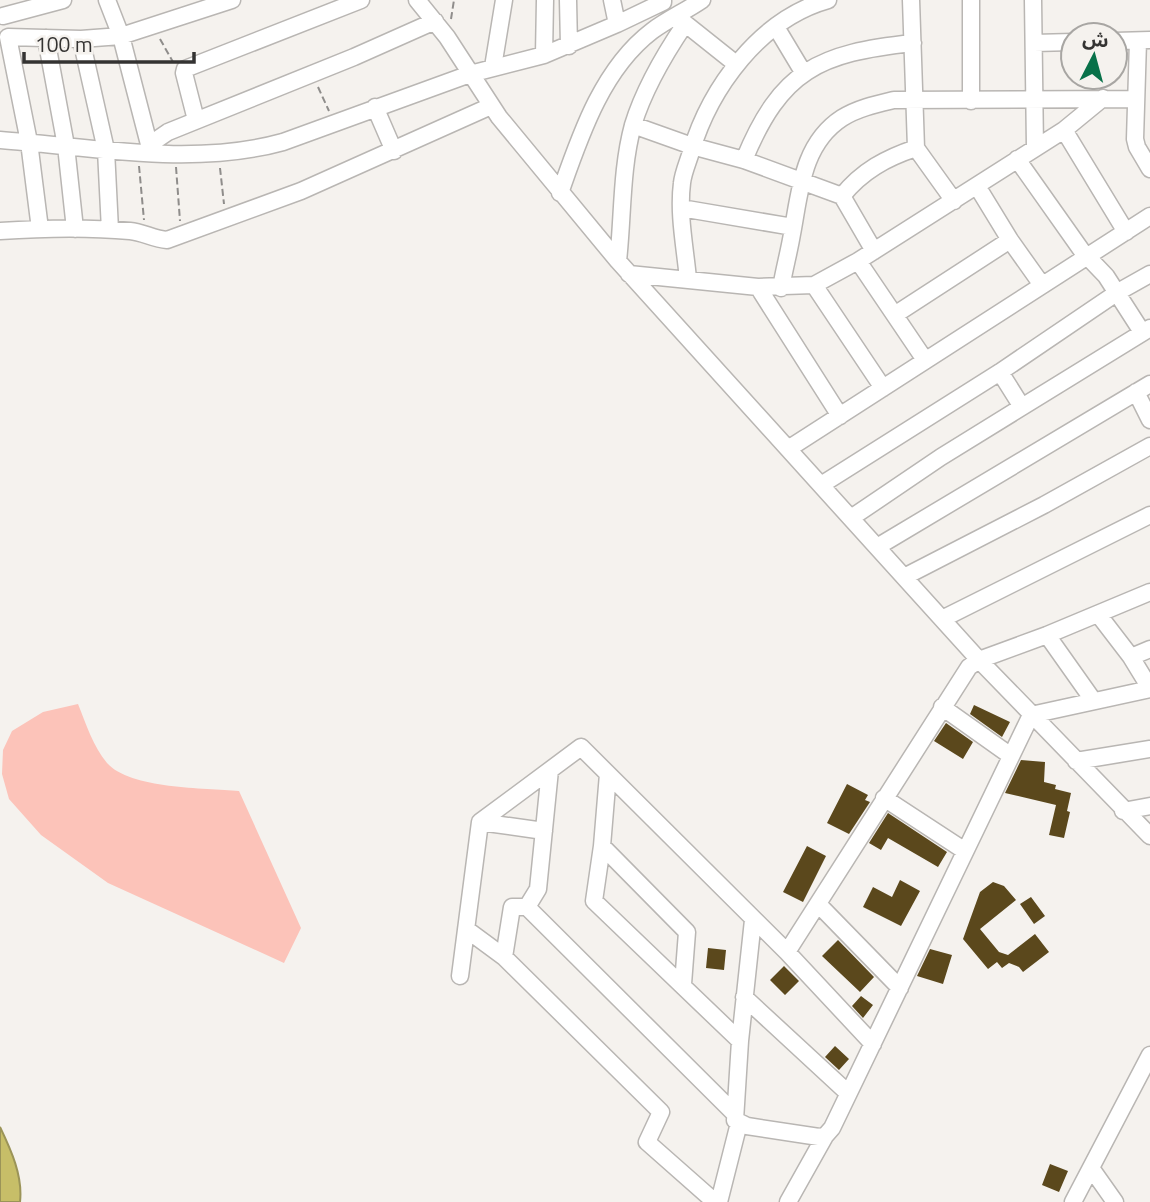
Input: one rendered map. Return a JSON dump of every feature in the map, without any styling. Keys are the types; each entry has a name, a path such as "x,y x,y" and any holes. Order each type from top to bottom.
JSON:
{"street":[{"path":"40,229 29,142 2,8 64,0"},
{"path":"107,0 121,36 146,149"},
{"path":"8,37 81,39 121,36 232,0"},
{"path":"196,120 184,71 361,0"},
{"path":"493,67 504,0"},
{"path":"544,55 545,0"},
{"path":"568,0 569,46"},
{"path":"612,0 617,24"},
{"path":"0,139 106,150 218,153 255,149 470,74 569,46 663,0"},
{"path":"560,193 580,138 613,75 632,49 651,32 680,19 702,0"},
{"path":"911,0 916,148 954,201"},
{"path":"971,0 971,102"},
{"path":"1033,0 1035,148"},
{"path":"420,1 491,106 629,274 979,660 1150,836"},
{"path":"688,279 681,208 682,181 704,115 736,64 776,27 820,1"},
{"path":"680,19 736,64"},
{"path":"618,261 625,173 633,125 680,19"},
{"path":"146,149 168,132 435,21"},
{"path":"776,27 803,72"},
{"path":"46,38 66,146 75,229"},
{"path":"81,39 106,150 110,230"},
{"path":"1144,41 1136,99 1135,139 1150,169"},
{"path":"1034,43 1059,42"},
{"path":"744,160 756,130 777,100 803,72 834,57 870,48 913,43"},
{"path":"629,274 758,288 814,285 954,201 1063,130 1103,98"},
{"path":"781,288 807,161 821,137 842,118 869,105 894,100 971,102 1136,99"},
{"path":"0,231 110,230 137,232 167,240 301,191 491,106"},
{"path":"375,107 394,151"},
{"path":"633,125 692,146 744,160 842,196 873,251"},
{"path":"1063,130 1126,232"},
{"path":"842,196 854,180 887,158 916,148"},
{"path":"851,518 941,457 1146,330 1098,265 1088,258 1017,159"},
{"path":"977,186 1042,285"},
{"path":"681,208 793,227"},
{"path":"788,449 1150,216"},
{"path":"896,314 1010,240"},
{"path":"858,261 925,360"},
{"path":"821,485 1000,372 1118,292 1150,274"},
{"path":"814,285 883,388"},
{"path":"758,288 840,416"},
{"path":"1000,372 1022,407"},
{"path":"877,547 1150,384"},
{"path":"1136,392 1150,420"},
{"path":"904,577 1044,505 1150,446"},
{"path":"942,619 1150,515"},
{"path":"787,953 969,667 979,660 1150,592"},
{"path":"1031,715 1150,689 1131,656 1098,614"},
{"path":"1047,635 1093,700"},
{"path":"1131,656 1150,649"},
{"path":"942,707 1012,756"},
{"path":"788,1202 832,1128 1031,715"},
{"path":"460,975 480,822 581,747 787,953 873,1044"},
{"path":"1076,761 1150,748"},
{"path":"527,907 538,889 550,770"},
{"path":"608,774 603,846 594,901 740,1041"},
{"path":"884,798 965,851"},
{"path":"1124,811 1150,806"},
{"path":"480,822 544,831"},
{"path":"603,846 687,932 689,937 683,984"},
{"path":"819,905 900,988"},
{"path":"504,957 512,907 527,907 736,1118 819,1137 825,1136"},
{"path":"467,929 504,957 660,1112 647,1142 717,1202 736,1118 740,1041 752,920"},
{"path":"744,997 848,1093"},
{"path":"1073,1202 1150,1055"},
{"path":"1135,1084 1150,1092"},
{"path":"1091,1168 1115,1202"}],"path":[{"path":"154,25 171,60 184,71"},
{"path":"312,74 334,123"},
{"path":"146,149 146,236"},
{"path":"174,152 181,235"},
{"path":"218,153 225,219"}],"shaded area":[{"path":"78,704 98,749 107,763 118,772 169,786 239,791 301,928 284,963 108,883 41,835 9,799 2,774 3,750 12,731 43,712"},
{"path":"0,1127 18,1173 20,1202 0,1202"}],"building":[{"path":"974,705 1010,722 1002,737 970,714"},
{"path":"946,723 973,742 963,759 934,741"},
{"path":"1021,760 1045,762 1044,782 1056,785 1055,789 1071,793 1064,838 1049,835 1056,805 1005,793"},
{"path":"847,784 868,795 865,800 870,802 849,834 827,823"},
{"path":"888,813 947,852 938,867 888,838 881,850 869,843"},
{"path":"807,846 826,856 803,902 783,892"},
{"path":"900,880 920,891 901,926 863,907 873,887 892,897"},
{"path":"993,882 1004,886 1016,900 980,929 999,952 1008,955 1035,934 1049,952 1023,972 1009,963 1002,968 997,962 988,969 963,939 980,892"},
{"path":"1031,897 1045,916 1034,924 1020,904"},
{"path":"838,940 874,977 860,992 822,956"},
{"path":"708,948 726,950 724,970 706,968"},
{"path":"930,949 952,955 943,984 917,976"},
{"path":"784,966 799,981 785,995 770,980"},
{"path":"861,996 873,1005 863,1018 852,1006"},
{"path":"835,1046 849,1059 839,1070 825,1057"},
{"path":"1050,1164 1068,1171 1059,1192 1042,1185"}]}
